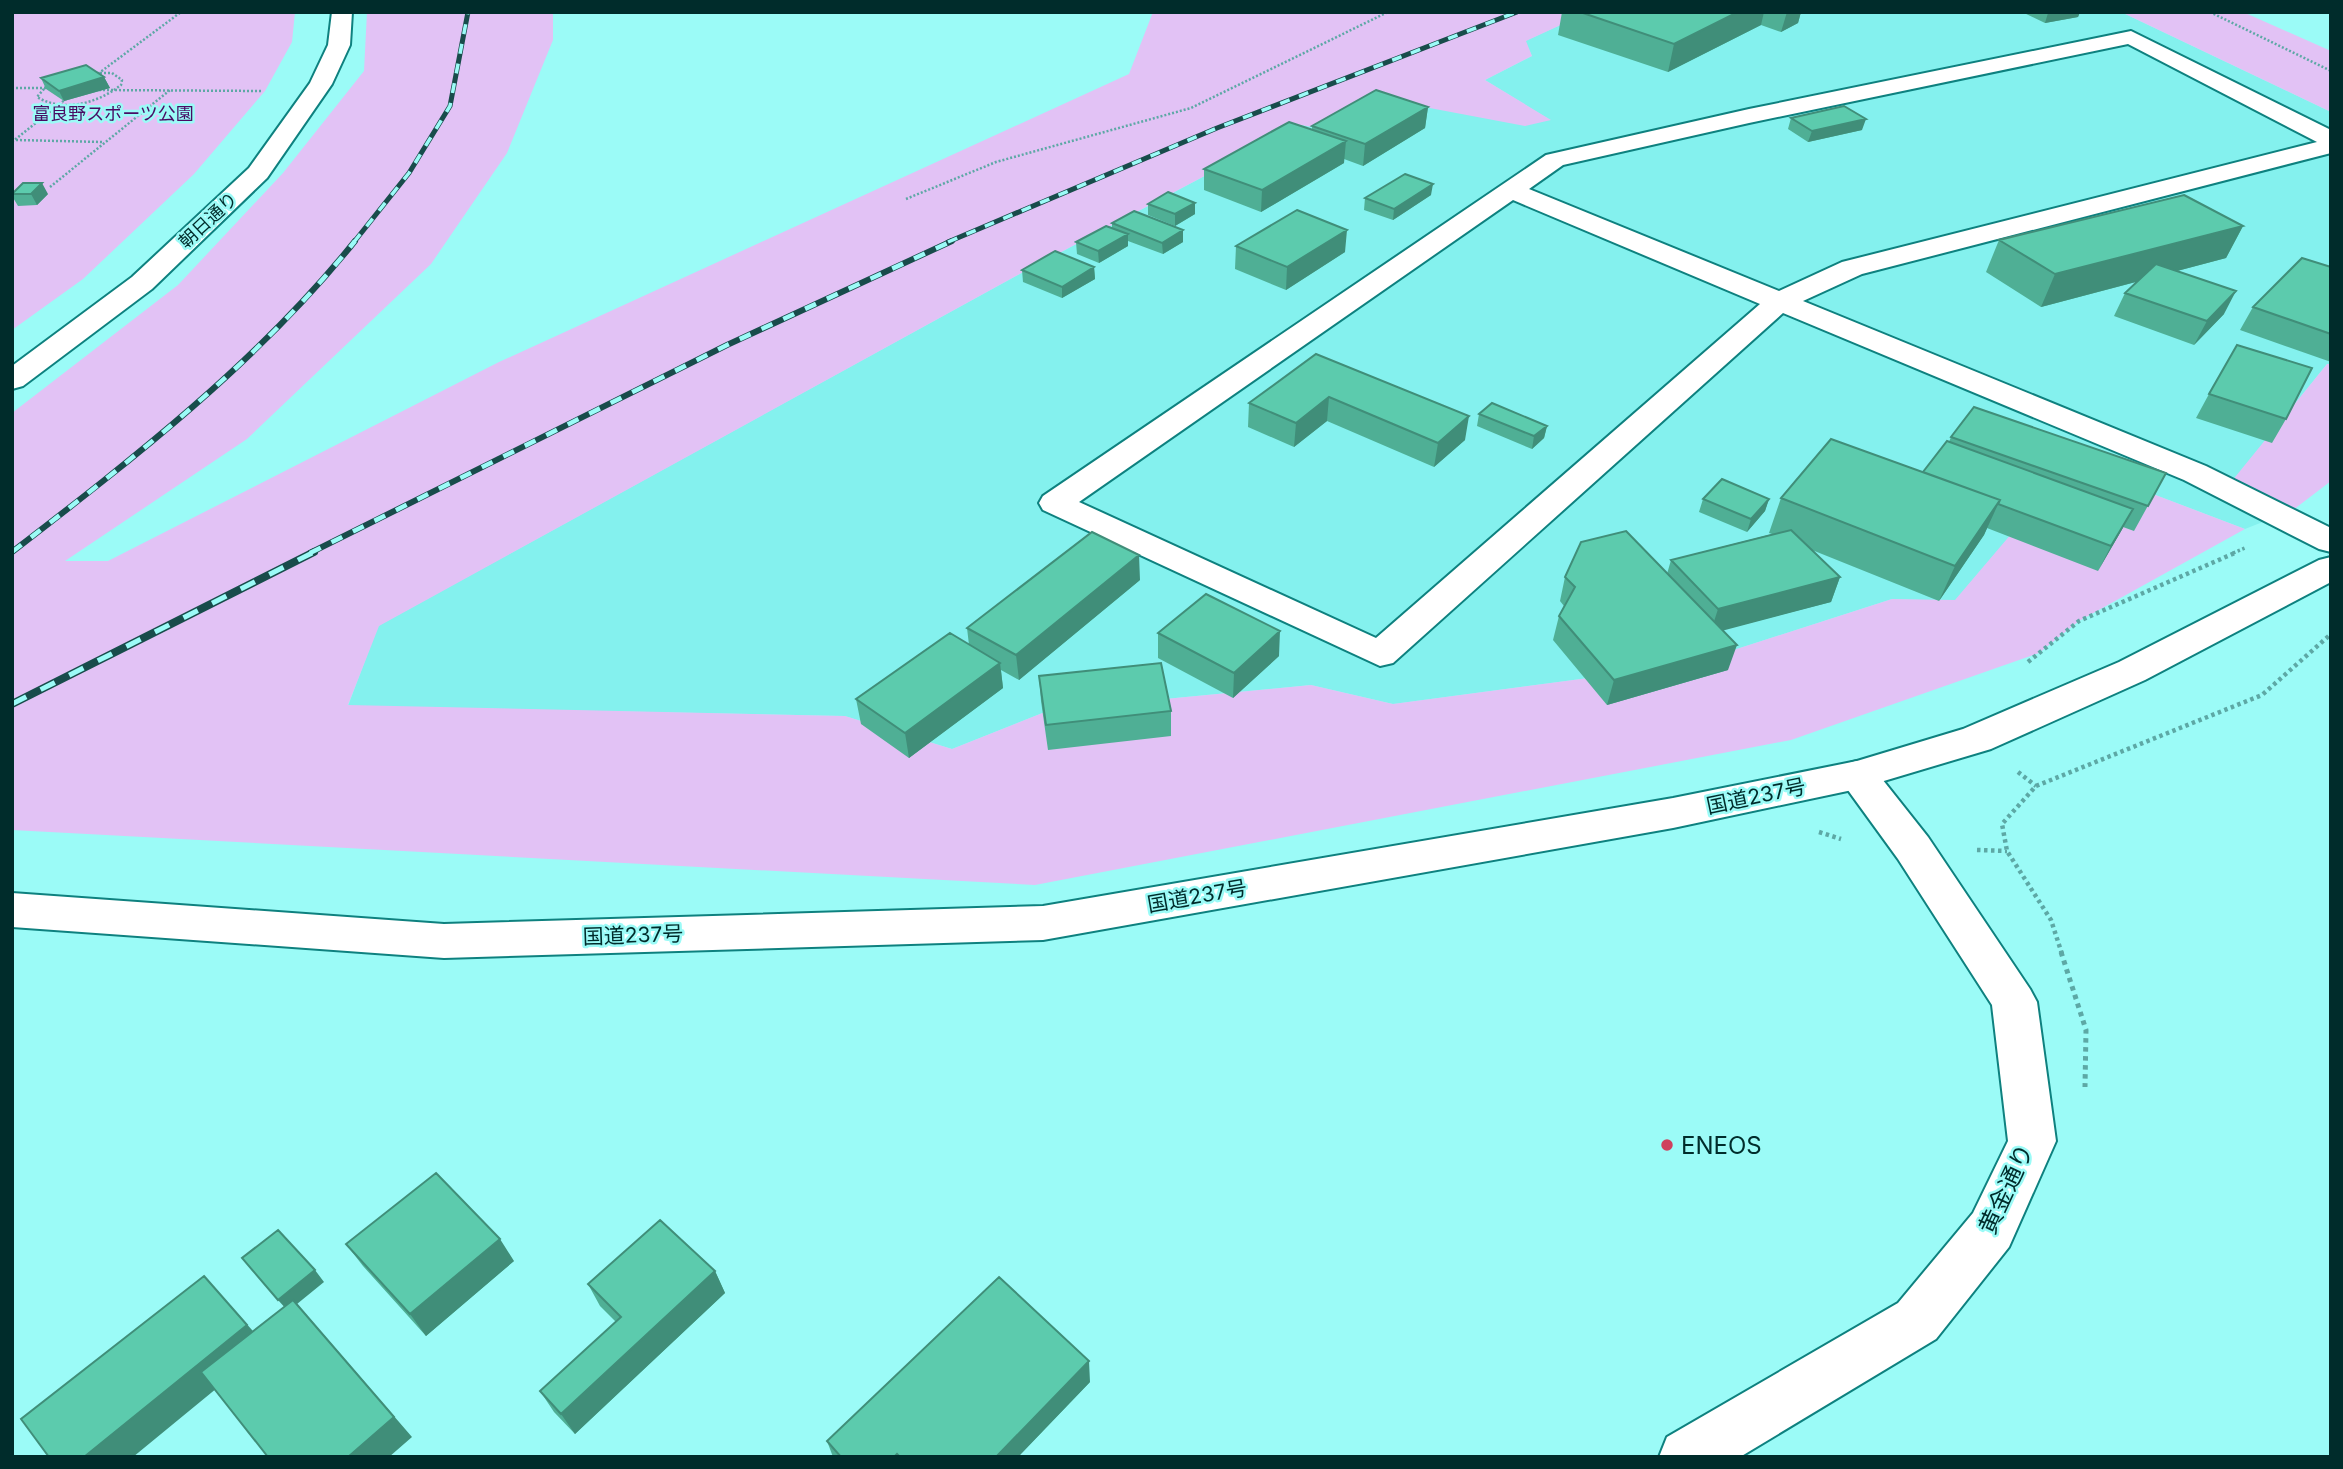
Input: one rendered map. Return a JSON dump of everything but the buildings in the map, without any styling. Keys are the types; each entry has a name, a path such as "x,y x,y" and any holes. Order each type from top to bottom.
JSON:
{"main road":[{"name":"朝日通り","path":"12,380 142,283 258,173 321,84 340,45 342,12"},
{"path":"2331,140 2131,37 1748,116 1555,160 1055,503 1380,653 1780,301 1852,268 2331,146"},
{"path":"1512,191 2195,473 2331,542"},
{"name":"国道237号","path":"12,910 444,941 1043,923 1673,813 1857,775 1989,734 2132,671 2331,568"},
{"name":"黄金通り","path":"1687,1457 1917,1321 1991,1230 2032,1141 2014,1002 1913,848 1857,775"}],"path":[{"path":"90,80 181,12"},
{"path":"906,199 996,162 1191,108 1388,12"},
{"path":"2210,12 2331,71"},
{"path":"100,72 111,73 122,80 116,90 96,99 59,104 40,101 37,93 41,88 74,75 100,72"},
{"path":"91,89 265,91 321,84"},
{"path":"12,88 54,88"},
{"path":"50,187 171,89"},
{"path":"14,141 69,96"},
{"path":"14,141 103,142"},
{"path":"2017,671 2078,621 2297,524"}],"shaded area":[{"path":"1589,12 2121,12 2331,112 2331,364 2327,364 2228,487 2293,510 2245,529 2145,491 2012,534 1955,601 1892,599 1687,665 1393,704 1311,685 1050,710 952,749 845,716 348,706 378,626 1016,276 1301,125 1324,129 1382,99 1550,120 1485,80 1532,56 1525,41"}],"green space":[{"name":"富良野スポーツ公園","path":"12,12 295,12 292,42 265,91 194,174 83,279 12,330"},
{"path":"367,12 553,12 553,40 507,153 431,264 247,439 65,561 108,561 499,362 1129,74 1153,12 1589,12 1526,41 1532,56 1485,80 1551,120 1525,126 1382,99 1324,129 1301,125 1016,276 379,626 348,705 845,716 952,749 1050,710 1311,685 1393,704 1687,665 1892,599 1955,600 2012,533 2145,491 2245,529 2079,621 2039,653 1791,740 1035,885 12,830 12,413 178,285 283,173 364,71"},
{"path":"2121,12 2243,12 2331,51 2331,112"},
{"path":"2327,364 2331,364 2331,481 2293,510 2227,487"}],"railway":[{"path":"354,242 409,173 450,106 468,12"},
{"path":"948,242 1217,128 1517,12"},
{"path":"12,552 193,407 278,327 355,241"},
{"path":"310,553 727,345 952,241"},
{"path":"12,704 314,552"}],"place":[{"name":"ENEOS","path":"1667,1145"}]}
